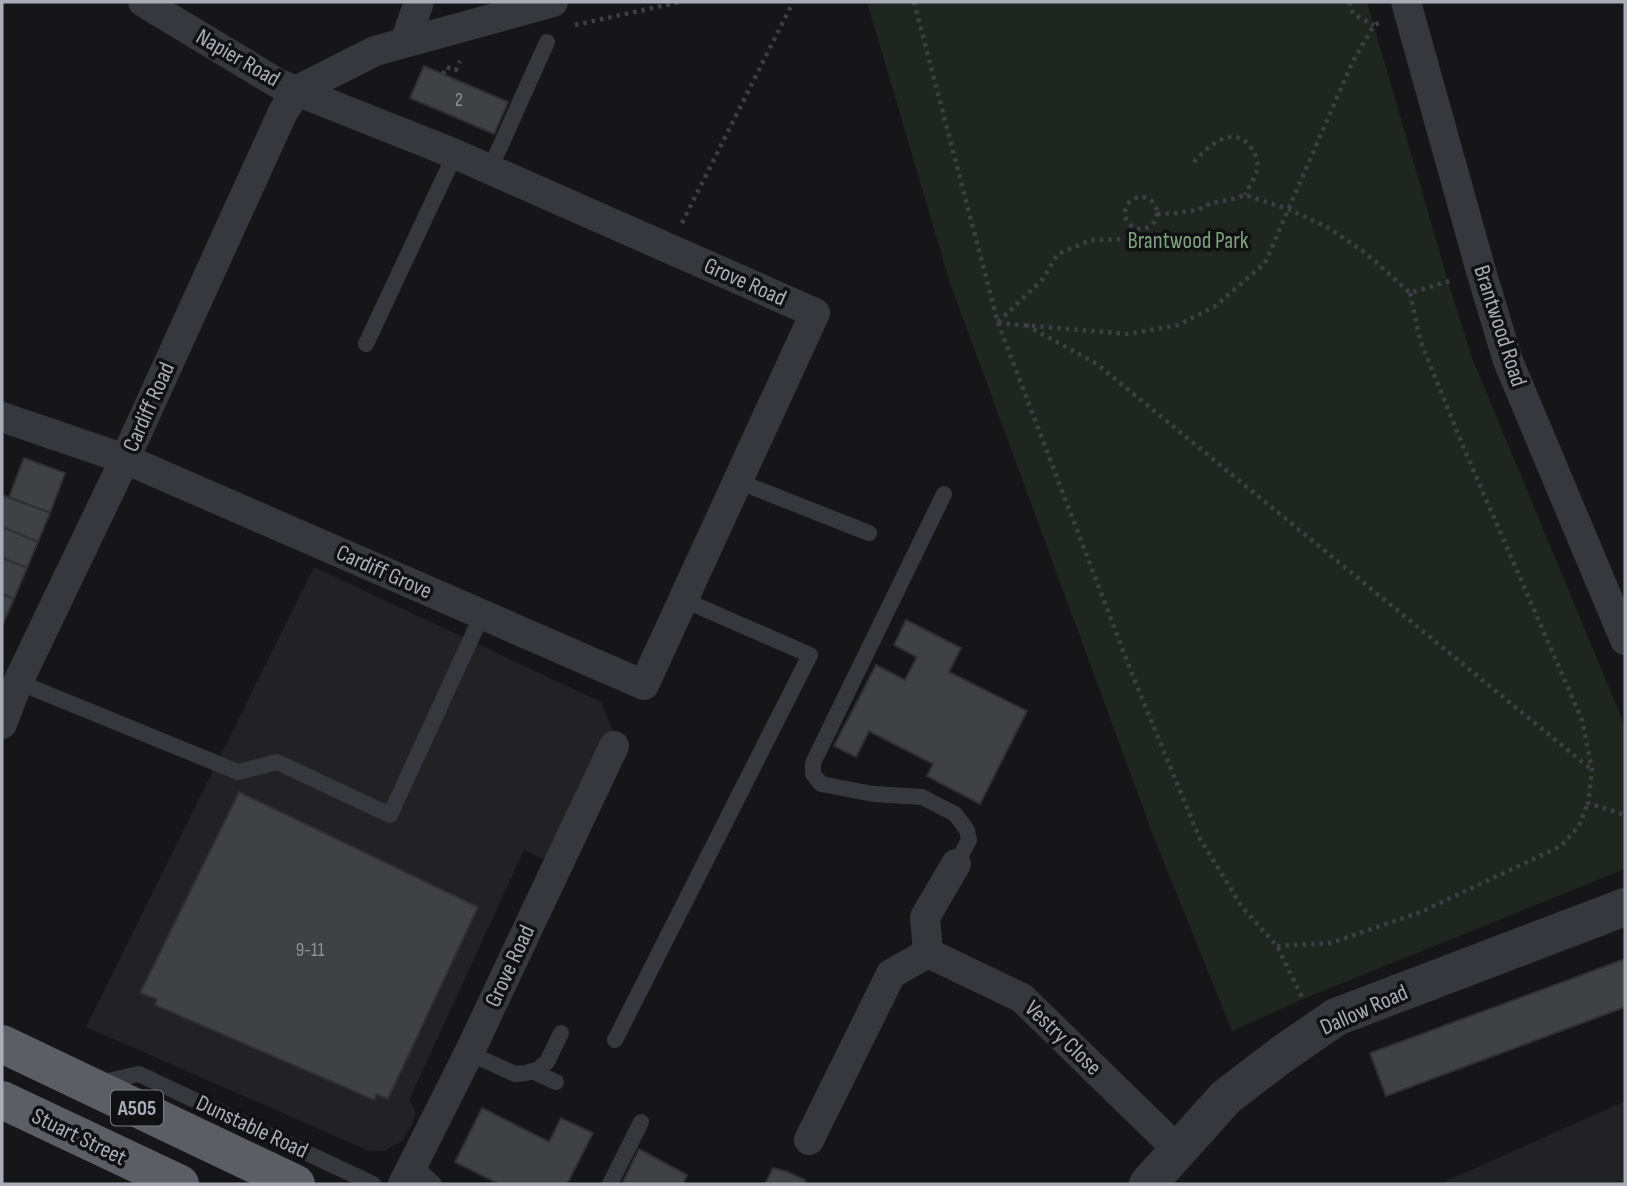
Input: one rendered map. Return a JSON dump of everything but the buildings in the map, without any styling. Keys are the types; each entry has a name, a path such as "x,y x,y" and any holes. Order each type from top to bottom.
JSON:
{"highway":[{"name":"A505","path":"2,1044 284,1178"},
{"name":"Stuart Street","path":"2,1100 156,1181"}],"street":[{"name":"Napier Road","path":"143,2 279,84 298,90"},
{"path":"405,42 419,2"},
{"path":"298,90 375,51 553,2"},
{"name":"Brantwood Road","path":"1407,8 1508,361 1625,640"},
{"name":"Grove Road","path":"298,90 456,154 815,313 643,685"},
{"name":"Cardiff Road","path":"2,724 18,682 125,459 283,112 298,90"},
{"name":"Cardiff Grove","path":"2,417 125,459 643,685"},
{"name":"Grove Road","path":"416,1178 469,1053 614,746"},
{"path":"809,1140 891,974 928,953 925,917 956,864"},
{"name":"Dallow Road","path":"1148,1184 1226,1097 1336,1017 1625,907"},
{"name":"Vestry Close","path":"928,953 1023,998 1178,1150"}],"lane":[{"path":"490,169 547,42"},
{"path":"366,344 456,154"},
{"path":"737,481 869,533"},
{"path":"944,494 813,764 813,774 821,784 873,794 922,797 955,814 967,830 969,840 956,864"},
{"path":"615,1040 810,655 684,600"},
{"path":"18,682 238,772 277,762 390,814 482,615"},
{"path":"469,1053 515,1074 537,1070 547,1062 561,1033"},
{"path":"532,1071 556,1082"},
{"name":"Dunstable Road","path":"88,1085 139,1074 373,1184"},
{"path":"610,1184 641,1122"}],"path":[{"path":"670,249 793,2"},
{"path":"914,2 998,323 1130,669 1199,837 1242,907 1277,946 1303,999 1300,1010"},
{"path":"1349,2 1353,14 1374,25"},
{"path":"998,323 1128,334 1178,325 1214,307 1265,263 1352,63 1374,25 1407,8"},
{"path":"1194,162 1207,148 1227,136 1238,138 1249,145 1258,160 1258,170 1245,195"},
{"path":"1157,214 1198,210 1210,203 1245,195 1288,209 1326,227 1367,254 1410,293 1420,340 1465,451 1582,720 1592,770 1588,803 1579,826 1561,846 1421,912 1331,943 1277,946"},
{"path":"1145,197 1157,208 1157,214 1157,219 1147,229 1132,227 1125,218 1126,206 1134,199 1145,197"},
{"path":"998,323 1042,279 1058,254 1091,240 1125,239 1137,229"},
{"path":"1410,293 1481,271"},
{"path":"1026,325 1097,364 1592,770"},
{"path":"1588,803 1625,815"}],"shaded area":[{"path":"314,567 601,702 613,731 549,862 524,850 409,1100 415,1114 413,1123 402,1141 384,1151 369,1151 86,1027"},
{"path":"1625,1101 1625,1184 1440,1184"}],"green space":[{"name":"Brantwood Park","path":"867,2 1367,2 1472,358 1625,726 1625,869 1303,999 1232,1031 1153,835 950,283"}]}
